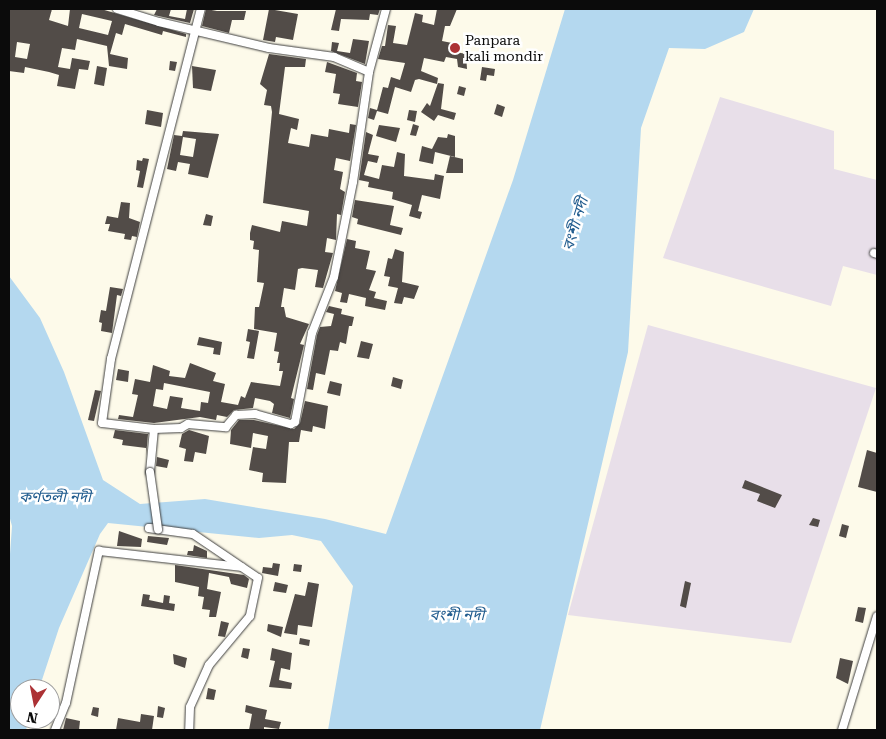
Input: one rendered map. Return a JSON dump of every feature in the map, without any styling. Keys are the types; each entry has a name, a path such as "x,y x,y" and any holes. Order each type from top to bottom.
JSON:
{"street":[{"path":"117,9 196,31 269,48 334,57 369,72"},
{"path":"201,9 111,359 102,423 154,429 181,428 188,424 226,427 236,415 255,414 291,424 294,422 312,333 334,276 353,182 369,72 386,9"},
{"path":"154,429 150,472 158,529 148,528 193,534 258,578 250,616 209,666 190,707 189,730"},
{"path":"55,730 66,704 99,551 242,568"},
{"path":"842,730 877,616"}],"shaded area":[{"path":"720,97 834,131 834,169 877,180 877,275 843,266 831,306 663,258"},
{"path":"648,325 876,388 791,643 568,615"}],"water":[{"name":"বংশী নদী","path":"565,9 754,9 744,32 705,49 669,48 641,128 628,352 540,730 328,730 353,586 321,541 292,535 259,538 108,523 100,534 59,628 42,679 10,679 10,729 26,729 9,730 9,568 12,526 9,515 9,276 40,318 64,372 103,480 140,504 205,499 325,519 386,534 513,180"}],"building":[{"path":"9,9 52,9 49,20 68,26 70,9 101,9 186,34 186,37 163,31 162,35 125,24 122,35 116,33 110,54 128,58 127,69 109,66 107,46 77,39 75,50 62,48 58,67 70,69 72,58 90,61 88,70 79,69 75,89 57,86 59,75 49,72 25,67 24,73 9,71","holes":["82,14 112,21 108,35 79,28","17,42 30,44 27,59 15,57"]},
{"path":"157,9 171,9 169,16 185,19 187,9 194,9 190,23 154,15"},
{"path":"206,9 246,11 244,20 232,20 229,33 202,26"},
{"path":"269,9 298,14 293,40 276,37 275,42 263,40"},
{"path":"336,9 380,9 378,15 370,14 369,20 341,19 339,31 331,30"},
{"path":"437,9 457,9 450,26 445,26 442,41 457,44 456,52 466,54 467,69 458,67 457,59 446,57 444,62 424,58 421,71 438,78 437,84 419,79 415,80 411,92 395,87 388,114 377,111 374,120 368,118 370,108 377,110 383,87 388,88 391,77 400,80 405,63 378,59 382,46 385,46 388,25 396,26 393,43 407,45 415,13 423,15 422,22 434,25"},
{"path":"353,39 369,41 365,64 331,51 332,42 339,43 337,51 350,53"},
{"path":"269,54 306,59 305,67 285,67 279,114 299,119 297,130 291,128 288,143 309,147 311,134 328,137 329,129 349,133 350,124 356,125 350,161 336,158 334,170 343,172 340,189 345,192 341,215 337,214 336,240 327,238 325,252 333,253 323,288 315,287 318,270 302,268 298,269 295,290 284,288 281,307 284,307 286,317 309,324 300,344 304,345 291,398 294,399 290,418 272,413 274,404 270,401 255,398 253,408 234,410 227,417 217,415 216,420 200,417 154,423 118,419 119,415 133,417 138,395 132,394 135,379 150,382 153,365 170,371 169,376 185,378 190,363 216,373 213,381 225,384 221,402 238,405 241,396 245,398 251,382 280,386 283,371 279,371 280,363 277,363 279,352 274,351 277,333 254,329 255,307 259,307 264,283 257,282 259,250 253,249 254,241 250,240 250,233 252,225 280,232 282,221 307,226 309,211 263,203 272,112 271,106 264,105 267,90 260,84","holes":["164,383 210,392 208,403 201,402 200,411 181,408 183,398 170,396 167,409 153,406 156,389 163,390"]},
{"path":"170,61 177,62 175,71 169,70"},
{"path":"327,62 357,73 356,81 362,82 358,107 338,104 340,94 333,93 336,74 325,72"},
{"path":"97,66 107,68 104,86 94,84"},
{"path":"192,66 216,70 211,91 193,88"},
{"path":"482,67 495,69 494,76 487,75 486,81 480,80"},
{"path":"438,83 444,84 441,109 456,113 454,120 438,115 434,121 421,112 427,103 430,106"},
{"path":"459,86 466,88 464,96 457,94"},
{"path":"497,104 505,107 502,117 494,114"},
{"path":"147,110 163,113 161,127 145,124"},
{"path":"409,110 417,111 415,122 407,120"},
{"path":"413,124 419,126 416,136 410,135"},
{"path":"379,125 400,128 396,142 376,136"},
{"path":"183,131 219,134 208,178 188,174 190,164 178,162 176,171 167,169 174,135 182,136","holes":["183,137 196,139 193,157 180,155"]},
{"path":"366,132 373,135 368,154 379,156 377,163 368,161 364,175 379,179 382,165 394,167 397,152 405,154 404,176 434,180 435,174 444,176 440,199 422,195 418,211 422,212 420,219 409,216 412,205 392,199 393,192 368,187 369,182 359,180"},
{"path":"448,134 455,136 455,157 435,152 433,164 419,161 422,146 432,149 438,137 447,138"},
{"path":"450,156 463,159 463,173 446,173"},
{"path":"143,158 149,159 143,188 137,187 140,171 136,170 137,160 142,161"},
{"path":"355,200 394,206 390,225 403,228 401,235 357,224 358,219 352,217"},
{"path":"121,202 130,203 129,218 140,222 137,237 132,236 131,240 124,239 125,234 108,231 110,224 105,224 107,216 118,218"},
{"path":"206,214 213,216 211,226 203,225"},
{"path":"347,239 356,241 355,248 370,251 366,269 376,271 369,290 376,292 374,298 387,301 385,310 365,306 366,298 349,294 347,303 340,302 342,293 335,291"},
{"path":"395,249 404,252 402,282 419,286 414,299 404,297 402,304 394,303 398,288 388,286 390,277 384,276 388,258 392,259"},
{"path":"110,287 123,289 121,296 117,295 112,333 101,331 102,323 99,322 101,310 106,311"},
{"path":"329,306 342,309 341,314 354,317 352,326 349,326 346,344 340,342 338,351 330,350 325,375 316,373 313,390 307,389 320,327 331,326 334,314 326,312"},
{"path":"248,329 259,331 254,359 247,358 250,342 246,341"},
{"path":"199,337 222,342 220,355 213,354 214,348 197,345"},
{"path":"361,341 373,344 369,359 357,357"},
{"path":"118,369 129,371 128,382 116,380"},
{"path":"393,377 403,380 401,389 391,386"},
{"path":"330,381 342,384 340,396 327,393"},
{"path":"95,390 101,391 94,421 88,420"},
{"path":"305,401 328,406 325,429 313,426 312,432 301,430 299,442 289,442 286,483 262,482 263,473 249,470 253,447 266,449 268,436 253,433 251,448 230,444 231,430 239,420 254,420 294,429 300,423"},
{"path":"115,430 148,434 146,456 146,448 122,445 123,440 113,438"},
{"path":"189,430 209,436 206,454 195,452 193,462 184,461 186,449 179,447 182,434"},
{"path":"867,450 877,453 877,492 858,487"},
{"path":"157,457 169,460 167,468 156,466"},
{"path":"745,480 782,495 775,508 757,501 760,494 742,488"},
{"path":"813,518 820,520 818,527 809,525"},
{"path":"842,524 849,526 846,538 839,536"},
{"path":"119,531 142,539 141,547 117,546"},
{"path":"148,536 169,538 167,545 147,542"},
{"path":"194,545 207,551 207,558 187,555 188,551 193,551"},
{"path":"273,563 280,564 278,576 262,573 263,567 272,568"},
{"path":"294,564 302,565 301,572 293,571"},
{"path":"175,565 244,575 249,579 247,588 231,584 229,577 209,573 207,589 221,592 216,617 209,617 210,610 202,609 204,597 198,596 199,587 175,582"},
{"path":"685,581 691,583 686,608 680,606"},
{"path":"275,582 288,585 286,593 273,591"},
{"path":"308,582 319,584 312,627 298,625 297,635 284,633 295,594 305,596"},
{"path":"143,594 150,595 149,600 163,603 164,595 170,596 169,603 175,604 174,611 141,606"},
{"path":"858,607 866,608 863,623 855,621"},
{"path":"221,621 229,623 225,637 218,636"},
{"path":"268,624 283,627 281,637 267,631"},
{"path":"300,638 310,640 309,646 299,644"},
{"path":"243,648 250,649 248,659 241,657"},
{"path":"272,648 292,653 290,670 281,668 279,680 292,683 291,689 269,687 275,661 270,660"},
{"path":"173,654 187,658 185,668 174,664"},
{"path":"840,658 853,661 848,684 836,678"},
{"path":"208,688 216,690 214,700 206,699"},
{"path":"246,705 267,710 265,719 281,722 279,729 264,727 264,730 249,730 252,714 245,712"},
{"path":"158,706 165,708 163,718 157,717"},
{"path":"93,707 99,708 98,717 91,715"},
{"path":"141,714 154,716 152,730 116,730 118,718 140,722"},
{"path":"66,718 80,721 79,730 63,730"}],"place":[{"name":"Panpara kali mondir","path":"455,48"}],"water label":[{"name":"কর্ণতলী নদী","path":"55,498"}]}
